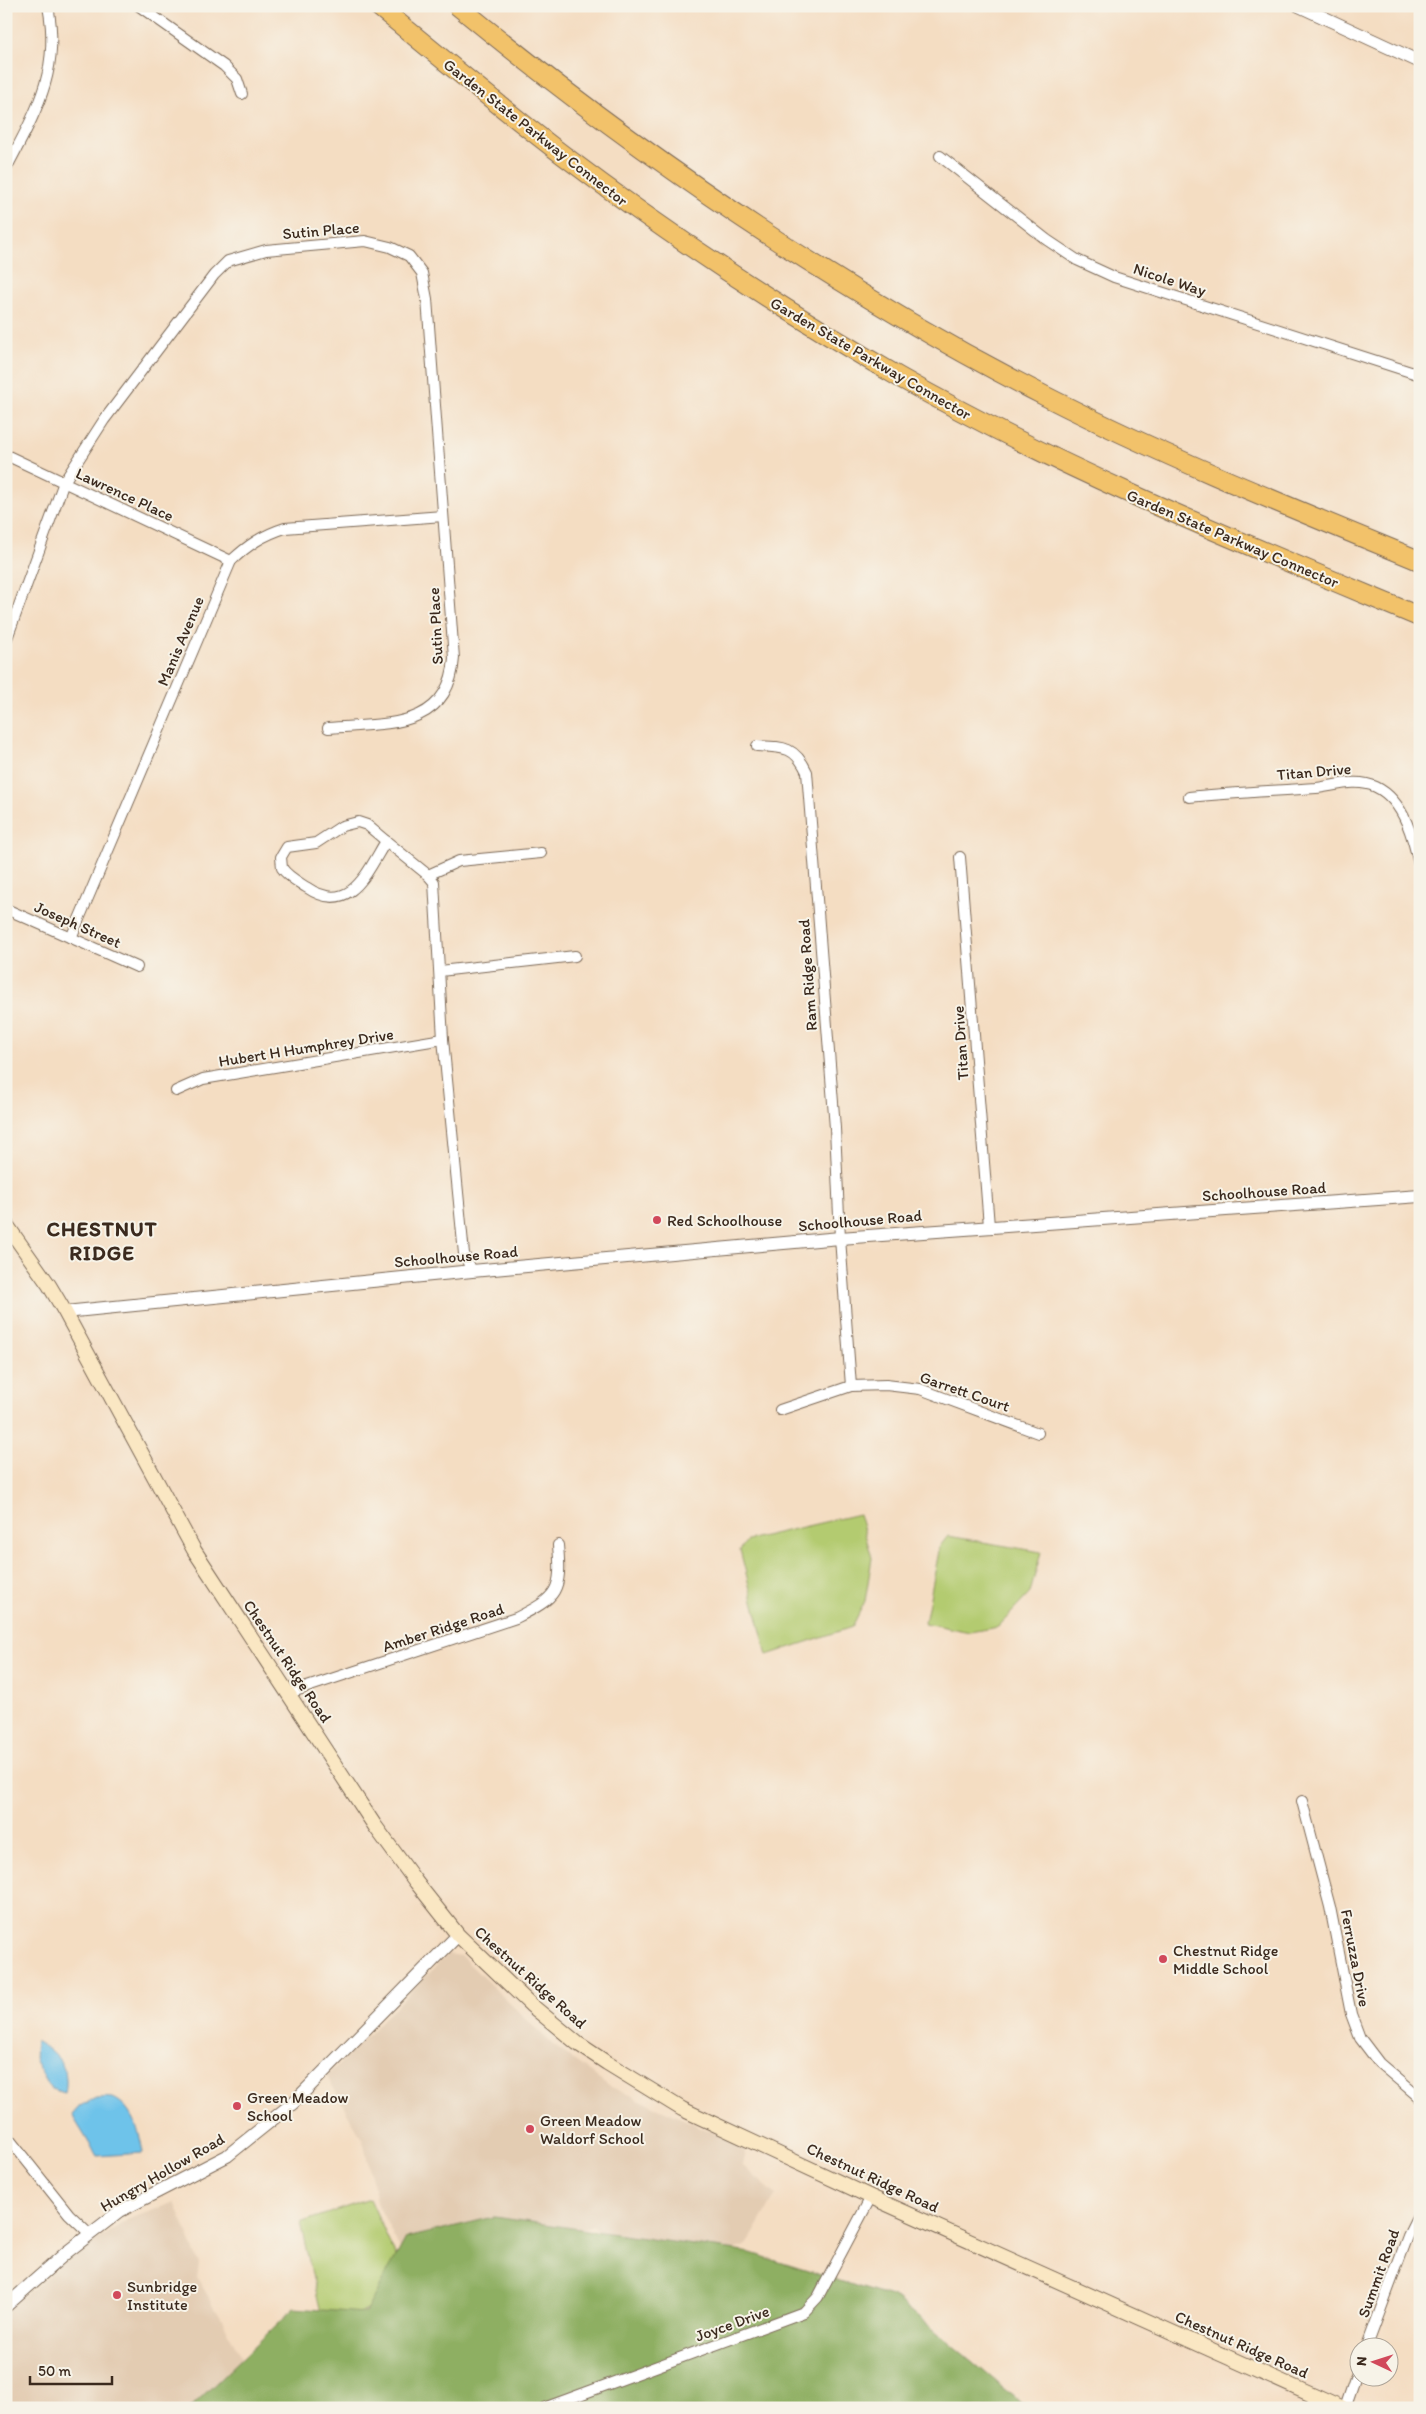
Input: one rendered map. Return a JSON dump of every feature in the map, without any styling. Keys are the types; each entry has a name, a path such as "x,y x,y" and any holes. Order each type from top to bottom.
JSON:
{"highway":[{"name":"Garden State Parkway Connector","path":"378,6 507,112 629,204 763,294 866,358 985,424 1115,488 1226,537 1420,617"},
{"path":"458,6 569,95 699,190 800,256 903,319 1009,377 1117,431 1219,477 1420,561"}],"main road":[{"name":"Chestnut Ridge Road","path":"6,1224 49,1285 65,1312 194,1550 375,1826 458,1935 531,2005 577,2043 630,2079 682,2109 871,2197 1341,2408"}],"street":[{"path":"6,169 41,101 49,76 52,27 48,6"},
{"path":"140,6 224,66 237,79 242,94"},
{"path":"1299,6 1420,62"},
{"name":"Nicole Way","path":"940,156 1047,240 1077,260 1114,277 1420,376"},
{"name":"Sutin Place","path":"6,641 64,482 104,420 214,275 228,261 266,250 365,241 390,247 409,256 422,273 427,299 454,658 453,673 447,688 434,706 420,716 396,722 328,728"},
{"name":"Lawrence Place","path":"6,455 231,561"},
{"name":"Manis Avenue","path":"71,938 231,561 250,544 266,534 285,528 443,516"},
{"name":"Ram Ridge Road","path":"757,746 778,746 792,751 801,760 806,772 835,1128 840,1238"},
{"name":"Titan Drive","path":"1189,796 1315,788 1359,782 1376,787 1392,800 1406,822 1413,839 1420,869"},
{"path":"386,840 360,884 355,889 340,896 316,894 284,872 280,863 284,850 287,847 316,843 342,826 353,822 367,825 386,840 428,875 434,882 444,1039 464,1254 472,1271"},
{"path":"428,875 459,861 542,853"},
{"name":"Titan Drive","path":"960,857 989,1226"},
{"name":"Joseph Street","path":"6,909 137,967"},
{"path":"440,971 574,956"},
{"name":"Hubert H Humphrey Drive","path":"176,1091 203,1078 444,1039"},
{"name":"Schoolhouse Road","path":"65,1312 472,1271 840,1238 1420,1196"},
{"path":"840,1238 851,1386"},
{"name":"Garrett Court","path":"780,1410 851,1386 886,1385 920,1388 1038,1433"},
{"name":"Amber Ridge Road","path":"289,1693 516,1618 539,1607 555,1593 560,1575 558,1545"},
{"name":"Ferruzza Drive","path":"1302,1800 1330,1907 1351,2014 1360,2038 1379,2064 1420,2098"},
{"name":"Hungry Hollow Road","path":"6,2306 90,2234 120,2211 227,2156 293,2103 458,1935"},
{"path":"6,2135 69,2214 90,2234"},
{"name":"Joyce Drive","path":"544,2408 804,2312 818,2297 871,2197"},
{"name":"Summit Road","path":"1371,2336 1408,2236 1420,2212"},
{"path":"1345,2408 1353,2386"}],"shaded area":[{"name":"Green Meadow Waldorf School","path":"448,1954 461,1956 553,2045 609,2086 746,2147 742,2165 776,2195 747,2245 650,2282 593,2225 515,2255 426,2301 378,2205 363,2141 327,2076"},
{"name":"Sunbridge Institute","path":"175,2202 199,2264 197,2278 221,2317 244,2363 258,2408 6,2407 6,2312 62,2263 127,2220"}],"green space":[{"path":"859,1514 872,1558 865,1601 852,1627 767,1655 740,1550 747,1540"},
{"path":"948,1536 1041,1552 1030,1593 998,1627 970,1632 925,1623 940,1546"},
{"path":"370,2199 413,2294 324,2325 300,2223"},
{"path":"494,2217 751,2253 897,2299 1028,2408 190,2408 294,2308 365,2313 406,2238"}],"water":[{"path":"36,2041 51,2051 61,2062 66,2075 65,2093 51,2089 35,2061"},
{"path":"96,2098 113,2098 126,2107 137,2129 143,2153 97,2156 72,2115 80,2106"}],"place":[{"name":"Red Schoolhouse","path":"657,1220"},
{"name":"Chestnut Ridge Middle School","path":"1163,1959"},
{"name":"Green Meadow School","path":"237,2106"},
{"name":"Green Meadow Waldorf School","path":"530,2129"},
{"name":"Sunbridge Institute","path":"117,2295"}],"district":[{"name":"CHESTNUT RIDGE","path":"102,1241"}]}
